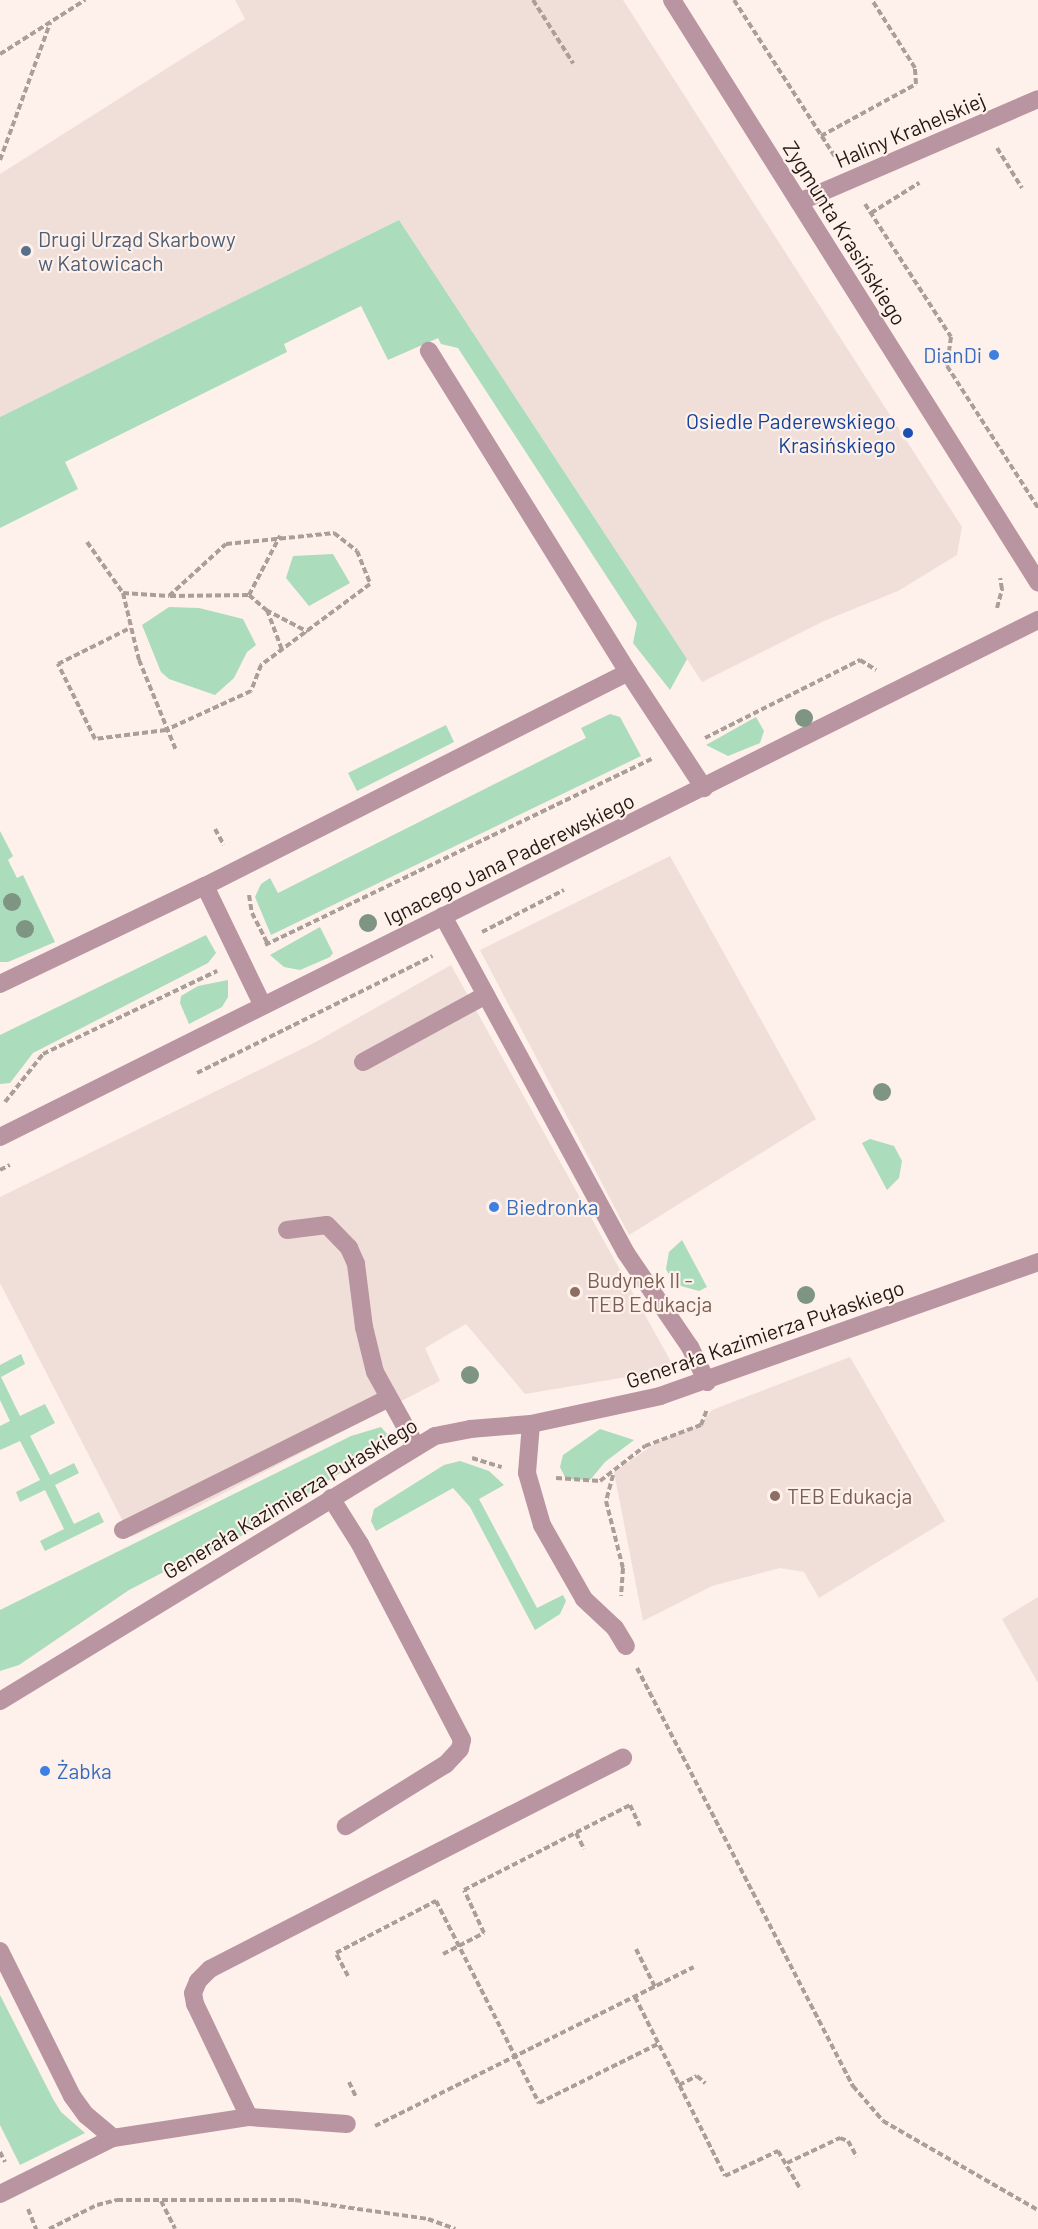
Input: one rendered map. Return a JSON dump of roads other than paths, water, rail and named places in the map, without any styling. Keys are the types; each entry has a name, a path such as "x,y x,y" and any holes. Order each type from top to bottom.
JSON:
{"street":[{"name":"Zygmunta Krasińskiego","path":"672,0 1038,582"},
{"name":"Haliny Krahelskiej","path":"799,202 1038,99"},
{"path":"429,351 628,672 704,788"},
{"name":"Ignacego Jana Paderewskiego","path":"0,1137 1038,620"},
{"path":"0,984 205,886 628,672"},
{"path":"205,886 263,1006"},
{"path":"443,916 626,1253 690,1347 707,1382"},
{"path":"363,1062 486,995"},
{"path":"287,1230 327,1225 349,1248 356,1264 364,1327 375,1372 387,1399 416,1446"},
{"name":"Generała Kazimierza Pułaskiego","path":"0,1701 416,1446 451,1432 531,1425 628,1405 707,1382 1038,1262"},
{"path":"123,1530 387,1399"},
{"path":"531,1425 527,1473 542,1526 584,1599 615,1628 626,1646"},
{"path":"331,1498 360,1544 462,1740 460,1749 446,1764 346,1826"},
{"path":"249,2117 195,2004 194,1993 198,1981 210,1969 623,1758"},
{"path":"0,1951 72,2096 86,2115 113,2138"},
{"path":"0,2194 113,2138 249,2117 347,2124"}],"place":[{"name":"Drugi Urząd Skarbowy w Katowicach","path":"26,251"},
{"name":"DianDi","path":"994,355"},
{"name":"Osiedle Paderewskiego Krasińskiego","path":"908,433"},
{"name":"Biedronka","path":"494,1207"},
{"name":"Budynek II - TEB Edukacja","path":"575,1292"},
{"name":"TEB Edukacja","path":"775,1496"},
{"name":"Żabka","path":"45,1771"}]}
